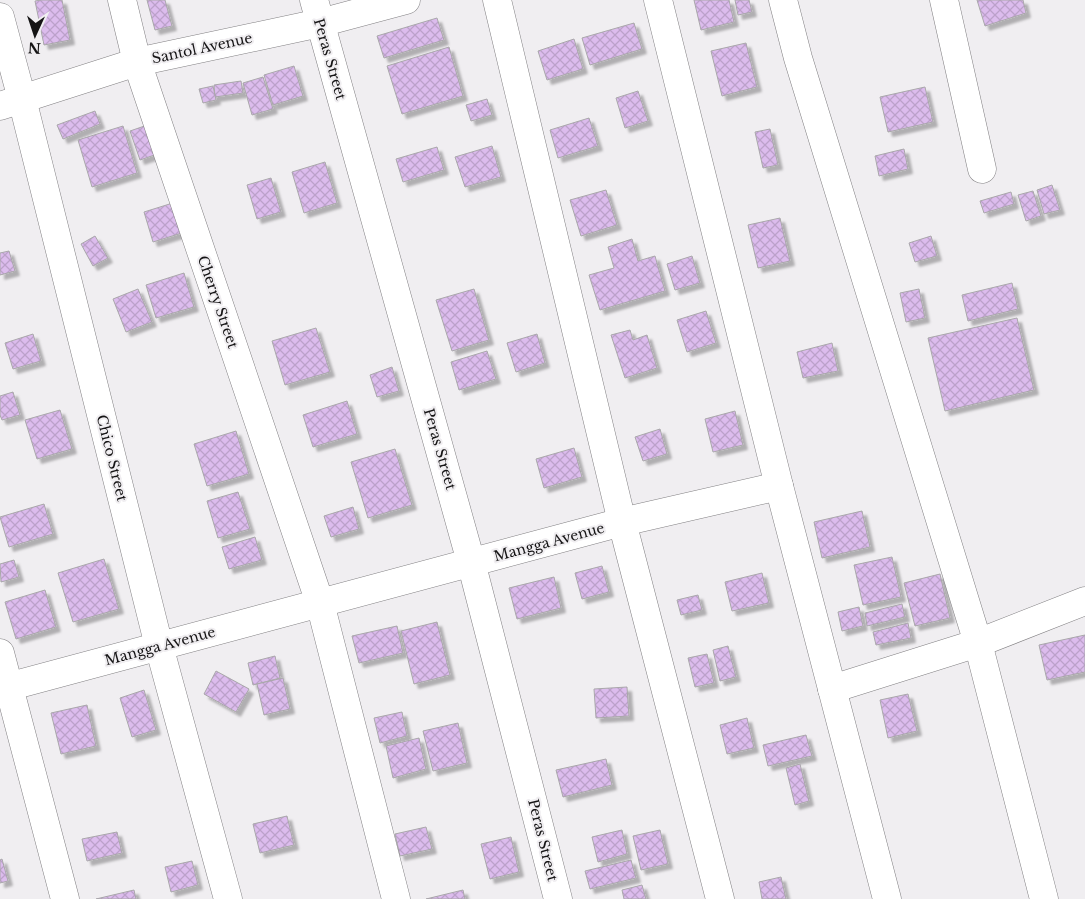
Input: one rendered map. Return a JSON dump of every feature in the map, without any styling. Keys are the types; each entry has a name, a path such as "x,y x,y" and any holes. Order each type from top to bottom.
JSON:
{"street":[{"name":"Cherry Street","path":"122,0 137,62 320,603"},
{"name":"Santol Avenue","path":"11,102 137,62 317,11 406,0"},
{"path":"497,0 622,522 720,899"},
{"path":"658,0 779,486 887,899"},
{"path":"783,0 798,58 978,642 1044,899"},
{"path":"944,0 982,170"},
{"name":"Peras Street","path":"317,11 471,562 558,899"},
{"name":"Chico Street","path":"0,17 11,102 228,899"},
{"name":"Mangga Avenue","path":"5,688 622,522 779,486"},
{"path":"832,689 978,642 1085,601"},
{"path":"320,603 396,899"},
{"path":"0,652 5,688 65,899"}],"building":[{"path":"62,0 70,40 44,45 35,1"},
{"path":"147,0 165,0 172,26 155,30"},
{"path":"694,0 729,0 734,22 701,30"},
{"path":"735,0 749,0 752,12 738,15"},
{"path":"977,0 1023,0 1026,13 985,26"},
{"path":"437,18 444,40 384,58 377,36"},
{"path":"634,23 642,49 590,65 582,38"},
{"path":"574,39 583,69 547,80 538,51"},
{"path":"746,43 757,87 722,96 711,51"},
{"path":"449,47 463,96 402,114 387,66"},
{"path":"294,66 303,96 273,105 264,75"},
{"path":"263,77 273,109 252,115 243,83"},
{"path":"241,81 243,93 215,97 214,85"},
{"path":"213,86 216,100 203,103 199,89"},
{"path":"925,87 933,122 888,132 880,97"},
{"path":"638,91 648,121 625,128 616,98"},
{"path":"487,99 492,115 471,121 466,105"},
{"path":"95,111 100,124 63,139 57,125"},
{"path":"589,118 598,146 558,158 550,130"},
{"path":"156,122 166,151 140,160 130,131"},
{"path":"123,126 137,173 92,187 78,140"},
{"path":"770,129 778,165 763,168 755,132"},
{"path":"492,146 501,177 465,187 455,157"},
{"path":"437,147 444,170 403,182 396,159"},
{"path":"904,149 908,169 879,176 875,156"},
{"path":"325,162 337,203 304,213 292,172"},
{"path":"271,178 281,212 257,219 247,185"},
{"path":"1052,185 1060,210 1044,214 1037,190"},
{"path":"606,190 617,225 581,236 570,200"},
{"path":"1033,191 1041,216 1026,221 1018,195"},
{"path":"1011,192 1014,204 984,213 980,201"},
{"path":"176,202 185,232 153,242 144,212"},
{"path":"780,218 790,261 758,268 748,225"},
{"path":"95,236 108,258 93,266 81,244"},
{"path":"931,236 937,256 915,262 909,243"},
{"path":"632,239 638,261 655,256 665,291 600,310 589,275 614,268 608,247"},
{"path":"9,251 15,271 0,275 0,253"},
{"path":"692,256 700,283 675,290 667,264"},
{"path":"184,273 194,307 156,318 146,285"},
{"path":"1012,283 1018,309 968,321 962,295"},
{"path":"138,289 152,322 126,332 113,299"},
{"path":"474,289 489,340 452,351 436,300"},
{"path":"919,289 925,318 906,322 900,293"},
{"path":"706,311 716,343 687,352 677,320"},
{"path":"1017,318 1034,390 945,411 928,338"},
{"path":"316,328 330,372 285,385 272,341"},
{"path":"630,330 633,340 647,335 657,368 625,378 611,335"},
{"path":"33,334 41,361 13,369 5,343"},
{"path":"537,334 545,363 516,372 507,343"},
{"path":"832,343 838,371 803,378 797,352"},
{"path":"487,351 496,379 459,390 451,362"},
{"path":"392,367 399,391 377,397 370,375"},
{"path":"13,392 20,415 2,420 0,415 0,396"},
{"path":"347,401 357,434 313,447 303,415"},
{"path":"60,410 72,449 37,459 25,420"},
{"path":"735,411 743,445 713,452 705,419"},
{"path":"660,429 667,454 643,461 635,437"},
{"path":"236,431 249,474 207,486 194,444"},
{"path":"574,448 582,477 544,488 536,459"},
{"path":"395,449 412,505 368,518 351,462"},
{"path":"238,492 250,529 218,538 207,501"},
{"path":"44,504 53,534 9,547 0,517"},
{"path":"353,507 359,529 331,537 324,516"},
{"path":"862,511 870,547 822,558 814,522"},
{"path":"255,537 262,560 229,569 222,547"},
{"path":"892,557 901,597 863,605 854,565"},
{"path":"104,559 119,609 73,622 58,573"},
{"path":"14,560 19,577 1,582 0,564"},
{"path":"602,566 609,592 582,599 575,573"},
{"path":"762,573 769,603 732,611 725,582"},
{"path":"940,574 950,618 915,626 904,583"},
{"path":"554,577 561,608 517,619 509,588"},
{"path":"45,590 56,627 16,639 5,602"},
{"path":"698,595 702,610 681,615 677,600"},
{"path":"902,604 905,617 867,626 865,613"},
{"path":"859,607 863,626 842,631 838,612"},
{"path":"437,622 450,675 414,684 401,631"},
{"path":"908,623 911,638 876,645 873,632"},
{"path":"397,626 403,653 359,663 352,636"},
{"path":"1085,635 1085,672 1047,680 1039,645"},
{"path":"728,646 736,677 720,681 713,650"},
{"path":"707,654 714,683 695,687 688,658"},
{"path":"275,656 280,678 253,685 248,663"},
{"path":"216,671 249,689 236,712 204,694"},
{"path":"283,678 290,709 264,715 257,684"},
{"path":"627,687 629,716 596,718 594,689"},
{"path":"144,690 156,730 132,737 120,698"},
{"path":"908,694 917,731 888,738 880,700"},
{"path":"87,705 96,746 61,754 51,713"},
{"path":"402,712 407,736 380,743 374,718"},
{"path":"747,718 754,748 727,754 720,725"},
{"path":"458,723 467,763 433,771 423,731"},
{"path":"806,735 812,756 768,766 763,745"},
{"path":"419,738 426,769 393,778 386,746"},
{"path":"606,759 612,785 563,797 556,770"},
{"path":"800,764 809,801 795,805 786,768"},
{"path":"287,816 294,845 260,853 253,824"},
{"path":"426,827 432,849 400,856 395,834"},
{"path":"622,830 627,854 598,862 592,837"},
{"path":"660,830 668,864 641,870 633,836"},
{"path":"117,832 122,853 87,861 82,839"},
{"path":"511,837 519,872 490,879 481,844"},
{"path":"2,859 8,881 0,883 0,860"},
{"path":"631,860 636,878 590,889 585,871"},
{"path":"192,861 198,885 171,892 165,867"},
{"path":"781,877 786,899 762,899 759,882"},
{"path":"642,885 646,899 624,899 622,890"},
{"path":"134,890 136,899 96,899"},
{"path":"463,890 465,899 426,899"}]}
